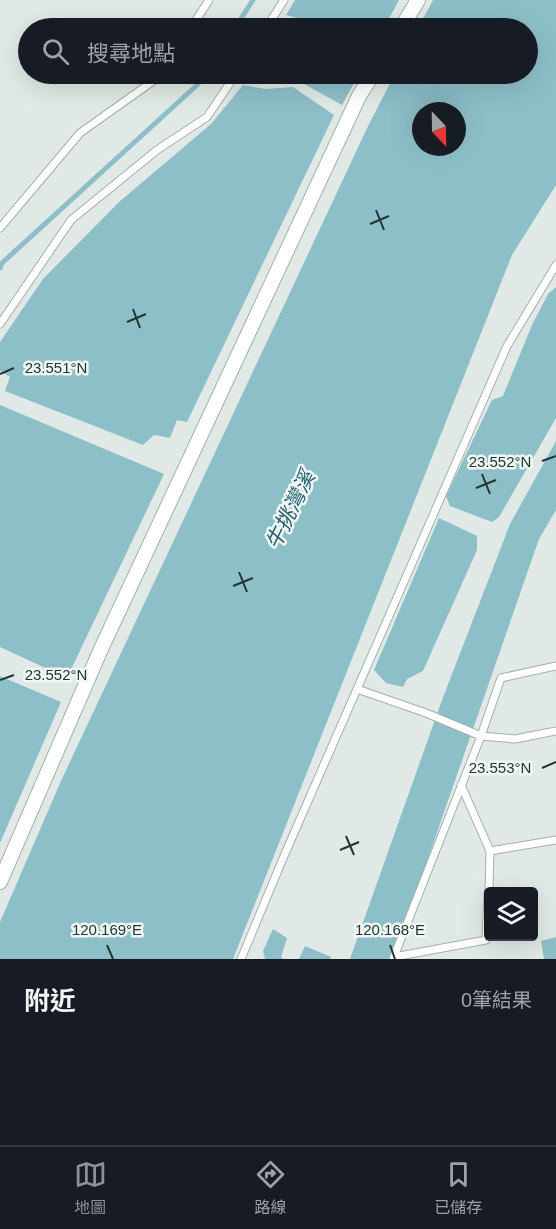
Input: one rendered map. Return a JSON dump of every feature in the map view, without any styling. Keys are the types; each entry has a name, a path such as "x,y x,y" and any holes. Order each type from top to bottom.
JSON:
{"street":[{"path":"407,18 418,0"},
{"path":"0,882 106,638 359,96 367,84"}],"lane":[{"path":"197,18 208,0"},
{"path":"272,18 284,0"},
{"path":"0,228 80,133 149,84"},
{"path":"0,324 71,220 157,150 207,117 229,84"},
{"path":"241,959 507,346 556,265"},
{"path":"394,958 481,736 501,678 556,666"},
{"path":"357,689 426,713 481,736 515,739 556,731"},
{"path":"461,785 490,851 489,887"},
{"path":"490,851 556,840"},
{"path":"394,958 484,940"}],"water":[{"path":"295,0 399,0 389,18 297,18 286,15"},
{"name":"牛挑灣溪","path":"433,0 556,0 556,185 512,255 233,959 0,959 0,922 61,781 390,84 538,84 538,18 423,18"},
{"path":"304,84 354,84 342,105"},
{"path":"243,85 266,89 293,87 334,115 187,422 177,420 170,438 154,435 143,445 5,391 10,377 0,371 0,342 43,279 119,202 211,124"},
{"path":"556,287 556,418 499,517 492,522 450,506 446,496 492,400 503,396 532,325 548,294"},
{"path":"0,405 164,474 67,678 0,647"},
{"path":"556,441 556,510 539,539 393,959 350,959 442,700 510,524"},
{"path":"439,518 477,536 477,550 423,671 407,679 403,687 386,683 374,670"},
{"path":"0,676 61,702 0,843"},
{"path":"273,929 287,938 281,957 283,959 265,959 263,951"},
{"path":"556,937 556,959 544,959 541,941"},
{"path":"305,946 331,957 330,959 299,959"}],"waterway":[{"path":"241,18 253,0"},
{"path":"0,268 2,263 198,84"}]}
